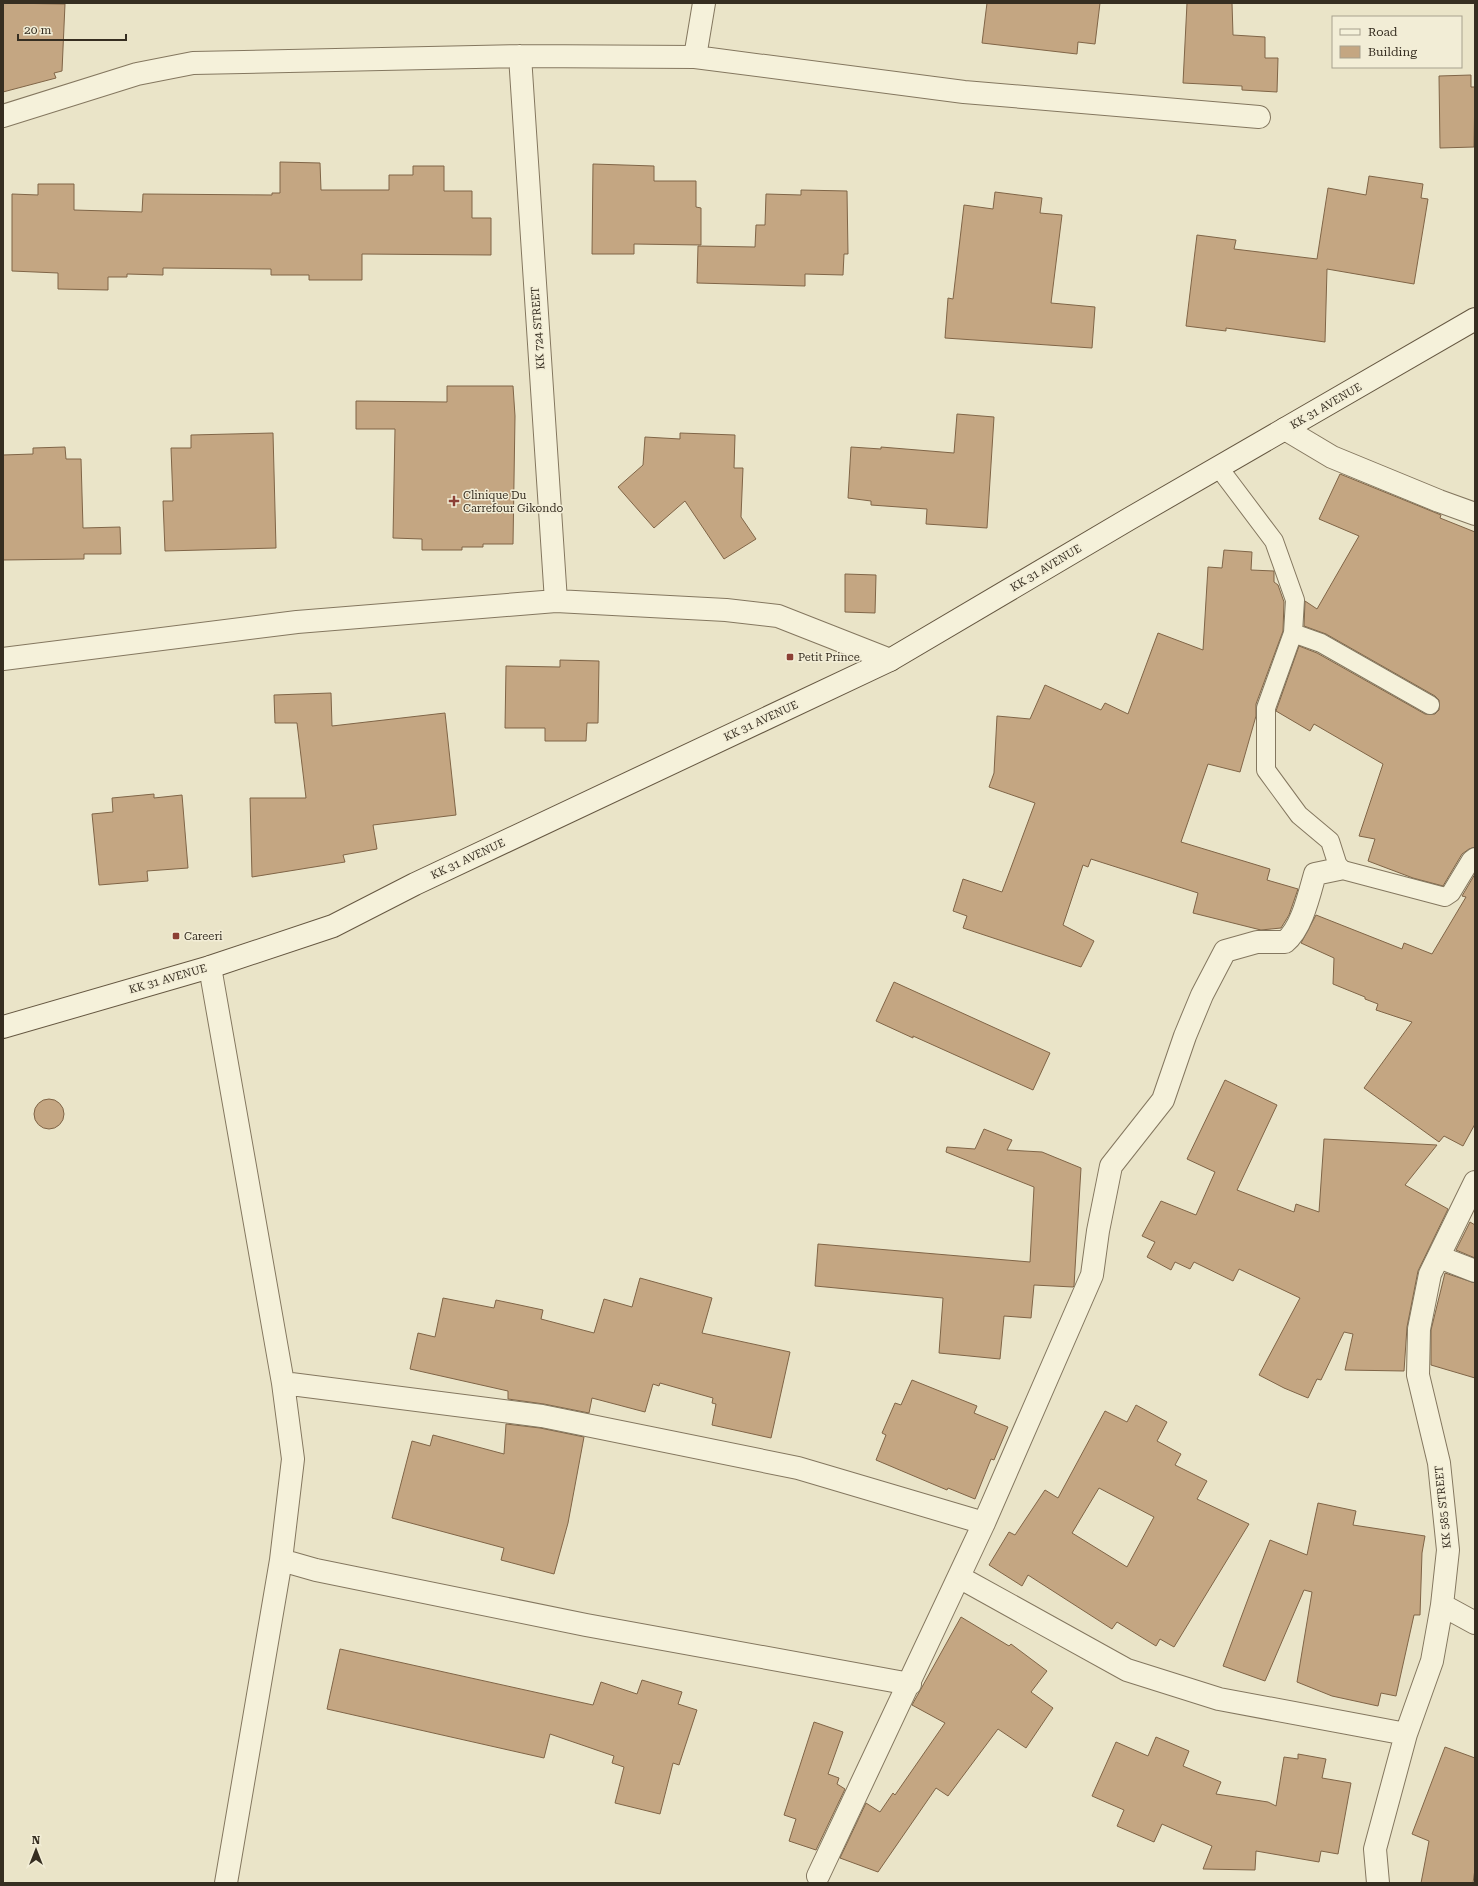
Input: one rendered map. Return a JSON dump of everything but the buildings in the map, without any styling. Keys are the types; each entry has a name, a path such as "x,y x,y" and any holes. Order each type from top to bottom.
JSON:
{"street":[{"path":"695,58 704,3"},
{"path":"3,116 137,74 194,63 520,56 695,58 964,92 1259,117"},
{"name":"KK 724 STREET","path":"520,56 556,601"},
{"name":"KK 31 AVENUE","path":"3,1028 210,967 333,926 415,884 890,660 1475,319"},
{"path":"1285,429 1332,458 1475,514"},
{"path":"3,659 297,622 556,601 726,610 778,616 890,660"},
{"path":"818,1876 910,1684 984,1523 1092,1275 1098,1231 1111,1166 1163,1100 1185,1036 1202,995 1225,951 1257,942 1285,942 1293,935 1308,897 1315,874 1339,869"},
{"path":"210,967 283,1382 293,1459 281,1560 226,1883"},
{"name":"KK 585 STREET","path":"1378,1883 1375,1849 1406,1734 1432,1661 1442,1605 1448,1550 1439,1463 1418,1375 1419,1329 1430,1274 1475,1182"},
{"path":"1439,1257 1475,1271"},
{"path":"283,1382 549,1418 798,1468 984,1523"},
{"path":"281,1560 316,1570 586,1625 910,1684"},
{"path":"958,1577 1127,1670 1219,1699 1406,1734"},
{"path":"1442,1605 1475,1623"}],"lane":[{"path":"1219,468 1274,541 1295,600 1293,634 1266,708 1266,770 1299,815 1330,841 1339,869 1445,897 1451,893 1471,860 1475,857"},
{"path":"1293,634 1321,643 1430,705"}],"place":[{"name":"Clinique Du Carrefour Gikondo","path":"454,501"},
{"name":"Petit Prince","path":"790,657"},
{"name":"Careeri","path":"176,936"}]}
